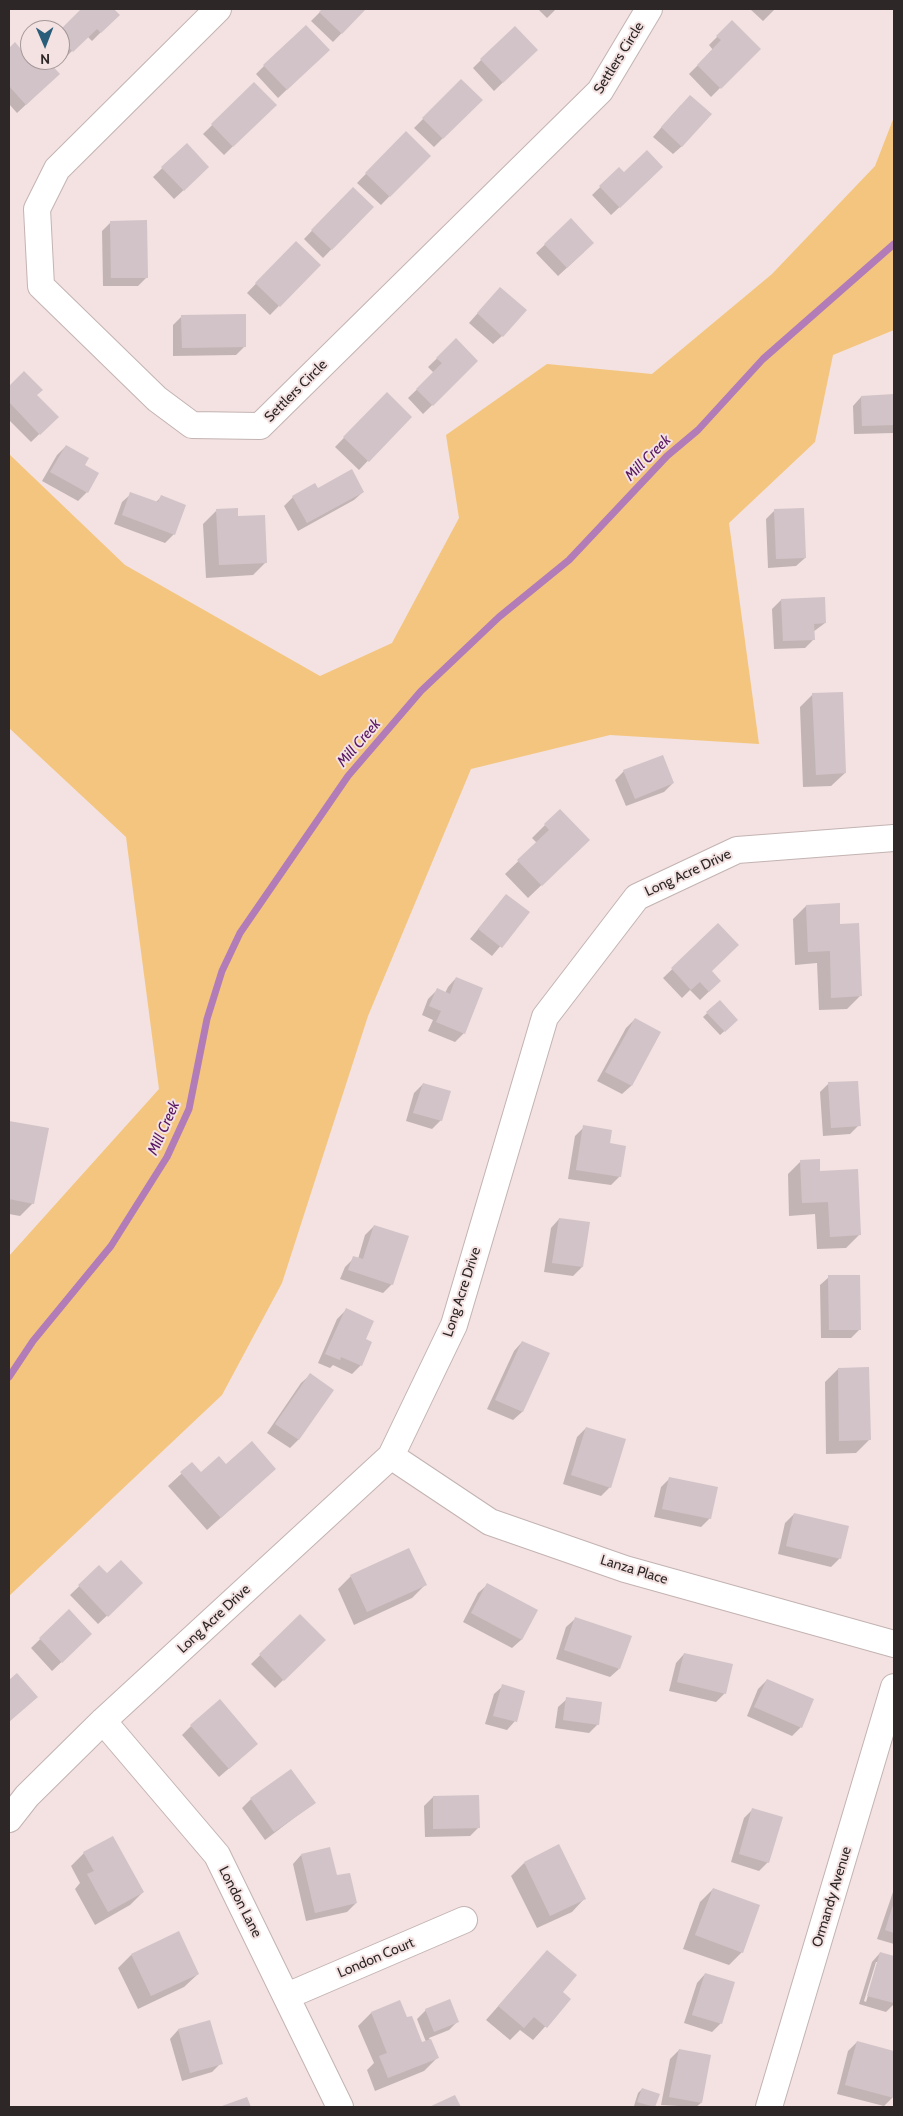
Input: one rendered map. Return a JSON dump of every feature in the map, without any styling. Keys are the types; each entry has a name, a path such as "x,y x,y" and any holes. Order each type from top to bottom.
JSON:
{"street":[{"name":"Settlers Circle","path":"218,9 57,169 37,210 41,286 157,399 192,425 260,426 600,91 649,9"},
{"name":"Long Acre Drive","path":"9,1819 27,1796 104,1721 391,1456 454,1325 545,1017 637,897 737,850 894,838"},
{"name":"Lanza Place","path":"391,1456 490,1522 625,1569 894,1644"},
{"name":"Ormandy Avenue","path":"769,2107 894,1687"},
{"name":"London Lane","path":"104,1721 217,1855 340,2107"},
{"name":"London Court","path":"287,1996 464,1920"}],"shaded area":[{"path":"894,117 894,330 833,355 815,442 729,523 759,744 610,735 471,769 368,1016 282,1283 222,1395 9,1596 9,1256 159,1089 126,837 9,728 9,454 125,565 320,676 392,643 459,518 446,435 547,364 652,374 772,274 875,166"}],"building":[{"path":"81,9 114,9 120,15 101,33 97,29 73,52 70,49 70,20"},
{"path":"322,9 366,9 342,34 319,12"},
{"path":"732,20 761,49 721,89 697,65 721,40 716,36"},
{"path":"306,25 330,50 287,90 263,65"},
{"path":"515,26 538,50 503,83 480,59"},
{"path":"15,42 20,48 20,70 56,70 60,74 26,105 9,86 9,48"},
{"path":"461,79 483,100 443,139 422,118"},
{"path":"254,82 277,105 233,147 211,124"},
{"path":"690,95 712,114 682,147 661,127"},
{"path":"406,131 431,156 390,197 365,173"},
{"path":"187,143 209,167 184,191 161,167"},
{"path":"647,150 663,167 620,208 599,186 619,167 624,172"},
{"path":"353,187 374,207 332,250 311,230"},
{"path":"571,218 594,243 567,268 544,244"},
{"path":"147,220 148,278 111,278 110,221"},
{"path":"296,241 321,265 280,307 255,283"},
{"path":"500,287 527,310 503,337 477,313"},
{"path":"246,314 246,347 182,348 181,315"},
{"path":"456,338 478,361 433,406 416,389 442,363 436,358"},
{"path":"24,371 43,390 37,395 59,417 40,435 9,402 9,386"},
{"path":"387,392 412,417 369,462 343,437"},
{"path":"894,394 894,425 862,426 861,396"},
{"path":"66,445 89,458 85,465 99,473 88,493 50,472"},
{"path":"352,469 364,492 307,523 292,496 315,483 318,488"},
{"path":"130,492 158,502 161,495 186,505 175,535 122,515"},
{"path":"238,508 238,516 265,515 267,563 219,565 216,509"},
{"path":"804,508 806,558 776,559 774,509"},
{"path":"825,597 826,623 814,624 815,640 783,641 781,599"},
{"path":"843,692 846,773 816,775 812,693"},
{"path":"663,755 674,783 635,799 623,770"},
{"path":"560,809 590,840 542,886 517,860 549,830 544,824"},
{"path":"506,894 530,912 502,948 478,929"},
{"path":"840,903 840,924 859,923 862,996 831,998 830,951 808,952 806,905"},
{"path":"718,923 739,945 712,971 721,981 709,992 700,982 691,990 671,968"},
{"path":"456,977 483,988 465,1034 436,1022 441,1011 429,1006 437,988 450,994"},
{"path":"720,1000 738,1020 725,1032 706,1012"},
{"path":"635,1018 661,1032 632,1086 605,1072"},
{"path":"858,1081 861,1126 831,1128 828,1082"},
{"path":"423,1083 451,1091 442,1121 413,1113"},
{"path":"9,1121 49,1128 34,1204 9,1199"},
{"path":"583,1125 612,1130 610,1143 626,1146 621,1177 576,1170"},
{"path":"820,1159 820,1171 858,1169 861,1235 830,1237 828,1202 802,1203 800,1160"},
{"path":"559,1218 590,1222 583,1267 552,1263"},
{"path":"374,1225 409,1236 393,1285 348,1270 353,1256 363,1259"},
{"path":"828,1275 860,1275 861,1330 829,1330"},
{"path":"346,1308 374,1321 366,1339 372,1342 362,1366 341,1357 340,1360 325,1354"},
{"path":"522,1341 550,1353 523,1412 495,1400"},
{"path":"869,1367 871,1440 839,1441 838,1368"},
{"path":"310,1373 334,1390 299,1440 275,1424"},
{"path":"586,1427 626,1439 611,1488 571,1475"},
{"path":"252,1441 276,1469 221,1518 180,1472 192,1462 201,1472 219,1456 226,1464"},
{"path":"669,1477 718,1487 711,1519 662,1509"},
{"path":"794,1513 849,1526 841,1559 786,1546"},
{"path":"409,1548 427,1585 367,1612 350,1575"},
{"path":"121,1560 143,1583 108,1617 78,1585 99,1565 107,1573"},
{"path":"487,1583 538,1610 522,1640 471,1613"},
{"path":"69,1609 92,1634 62,1663 39,1638"},
{"path":"300,1614 326,1640 284,1681 259,1654"},
{"path":"575,1617 632,1636 620,1669 564,1650"},
{"path":"684,1653 733,1664 726,1694 677,1682"},
{"path":"17,1673 38,1697 9,1722 9,1680"},
{"path":"767,1679 814,1699 802,1728 754,1707"},
{"path":"502,1684 525,1691 517,1722 493,1716"},
{"path":"566,1697 602,1702 599,1725 563,1720"},
{"path":"220,1699 258,1744 229,1769 190,1725"},
{"path":"291,1769 316,1803 274,1832 250,1798"},
{"path":"479,1795 480,1828 433,1829 433,1796"},
{"path":"752,1808 783,1817 769,1863 739,1854"},
{"path":"113,1836 144,1892 108,1912 87,1874 94,1871 83,1852"},
{"path":"559,1844 586,1899 550,1916 524,1862"},
{"path":"330,1847 337,1875 350,1873 357,1903 315,1913 301,1854"},
{"path":"713,1888 760,1905 743,1953 695,1935"},
{"path":"894,1902 894,1933 885,1930"},
{"path":"179,1931 199,1974 151,1996 131,1954"},
{"path":"547,1950 577,1975 563,1992 571,1999 547,2028 534,2017 524,2028 498,2006"},
{"path":"880,1952 894,1956 894,2003 867,1996"},
{"path":"705,1973 735,1982 722,2024 692,2015"},
{"path":"450,1999 459,2022 434,2032 425,2009"},
{"path":"400,2000 407,2017 412,2016 422,2042 431,2039 439,2058 388,2078 379,2056 387,2053 371,2012"},
{"path":"210,2020 223,2064 190,2073 178,2029"},
{"path":"857,2041 894,2051 894,2098 845,2085"},
{"path":"679,2049 711,2055 702,2103 669,2097"},
{"path":"642,2088 660,2094 655,2107 637,2102"},
{"path":"455,2095 461,2107 429,2107"},
{"path":"247,2097 251,2107 219,2107"}],"waterway":[{"name":"Mill Creek","path":"9,1377 33,1341 111,1246 167,1157 189,1109 207,1019 222,971 240,933 348,776 421,691 499,617 569,560 667,456 698,430 763,359 894,244"}]}
